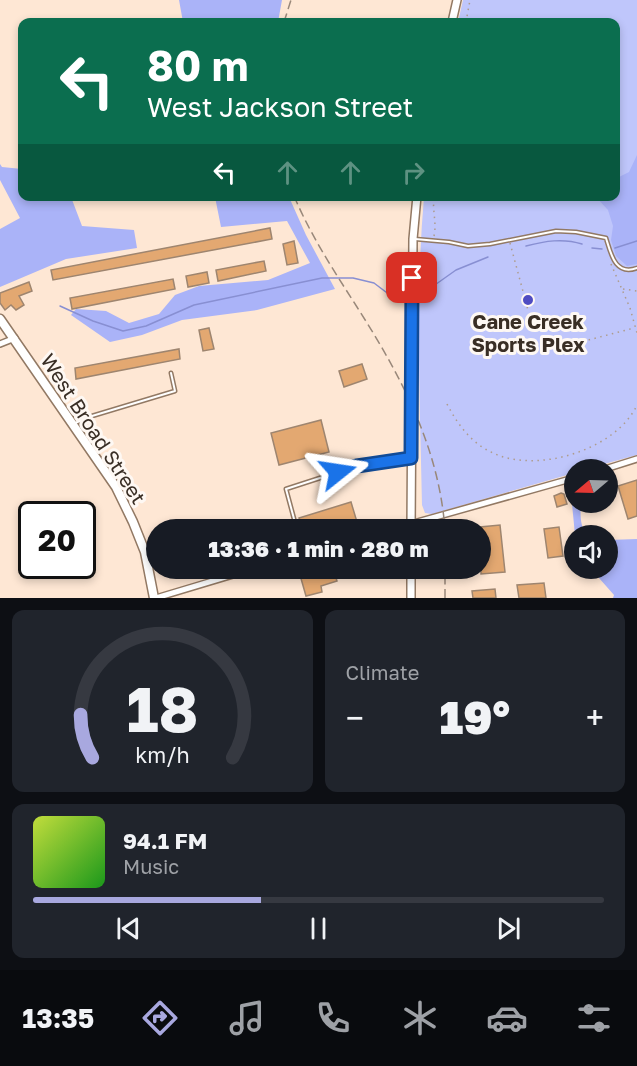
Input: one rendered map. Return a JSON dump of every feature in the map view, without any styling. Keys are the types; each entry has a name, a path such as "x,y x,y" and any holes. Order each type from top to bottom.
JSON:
{"main road":[{"name":"West Broad Street","path":"0,319 116,487 145,552 155,598"}],"street":[{"path":"453,18 457,0"},
{"path":"411,519 412,239 416,201"},
{"path":"0,344 15,338"},
{"path":"618,465 637,459"},
{"path":"434,519 564,481"},
{"path":"155,598 219,579"},
{"path":"411,579 411,598"}],"lane":[{"path":"412,239 468,246 556,231 576,232 606,238 613,261 620,268 631,270 637,268"},
{"path":"72,424 175,391 171,373"},
{"path":"294,519 286,489 357,466 411,458"}],"path":[{"path":"467,18 470,0"},
{"path":"433,201 436,222 433,237"},
{"path":"510,242 528,310"},
{"path":"610,261 636,323 637,333"},
{"path":"622,289 637,291"},
{"path":"577,343 636,328"},
{"path":"447,404 458,424 478,445 503,458 526,461 555,457 597,445 622,426 637,405"}],"shaded area":[{"path":"179,0 282,0 279,18 182,18"},
{"name":"Cane Creek Sports Plex","path":"463,0 637,0 637,455 618,460 564,459 564,476 432,514 425,513 422,505 419,390 419,312 424,201 620,201 620,18 459,18"},
{"path":"637,155 637,264 627,266 616,256 611,240 613,226 608,210 600,201 620,201 620,176 629,172"},
{"path":"0,164 2,167 18,169 18,201 73,201 82,226 134,230 137,248 66,259 0,287 0,229 20,218 0,180"},
{"path":"216,201 291,201 335,289 257,310 182,320 142,335 110,342 71,315 76,309 106,311 129,323 159,314 175,295 199,286 268,280 310,263 287,221 221,227"},
{"path":"573,513 581,513 582,525 574,525"},
{"path":"637,539 637,598 613,598 614,595 600,579 618,579 618,540"}],"building":[{"path":"270,228 272,239 53,280 51,270"},
{"path":"294,241 298,263 287,265 283,244"},
{"path":"264,261 266,271 218,281 216,270"},
{"path":"207,272 209,283 188,287 186,276"},
{"path":"173,279 175,289 72,309 70,298"},
{"path":"29,282 32,291 19,296 24,305 16,310 11,305 5,310 0,303 0,293"},
{"path":"209,328 214,349 203,351 199,330"},
{"path":"179,349 180,359 76,379 75,368"},
{"path":"362,364 367,379 344,387 339,371"},
{"path":"321,420 329,452 279,465 271,433"},
{"path":"637,480 637,516 628,519 618,486"},
{"path":"564,494 564,505 557,507 554,496"},
{"path":"351,502 356,519 299,519"},
{"path":"500,525 505,572 491,573 491,526"},
{"path":"559,527 563,556 548,558 544,529"},
{"path":"301,579 336,579 337,581 321,586 322,592 306,596"},
{"path":"544,583 546,598 519,598 517,585"},
{"path":"495,589 496,598 473,598 472,591"}],"waterway":[{"path":"526,246 554,241 582,244"},
{"path":"615,248 637,241"},
{"path":"592,248 602,249"},
{"path":"432,287 456,270 488,257"},
{"path":"60,306 123,331 146,326 194,305 322,278 353,278 374,283 399,302"}],"railway":[{"path":"285,18 291,0"},
{"path":"296,201 323,253 403,386 426,441 435,470 444,519"},
{"path":"445,579 445,598"}],"place":[{"name":"Cane Creek Sports Plex","path":"528,300"}],"route":[{"path":"338,472 357,466 411,458 412,278"}]}
